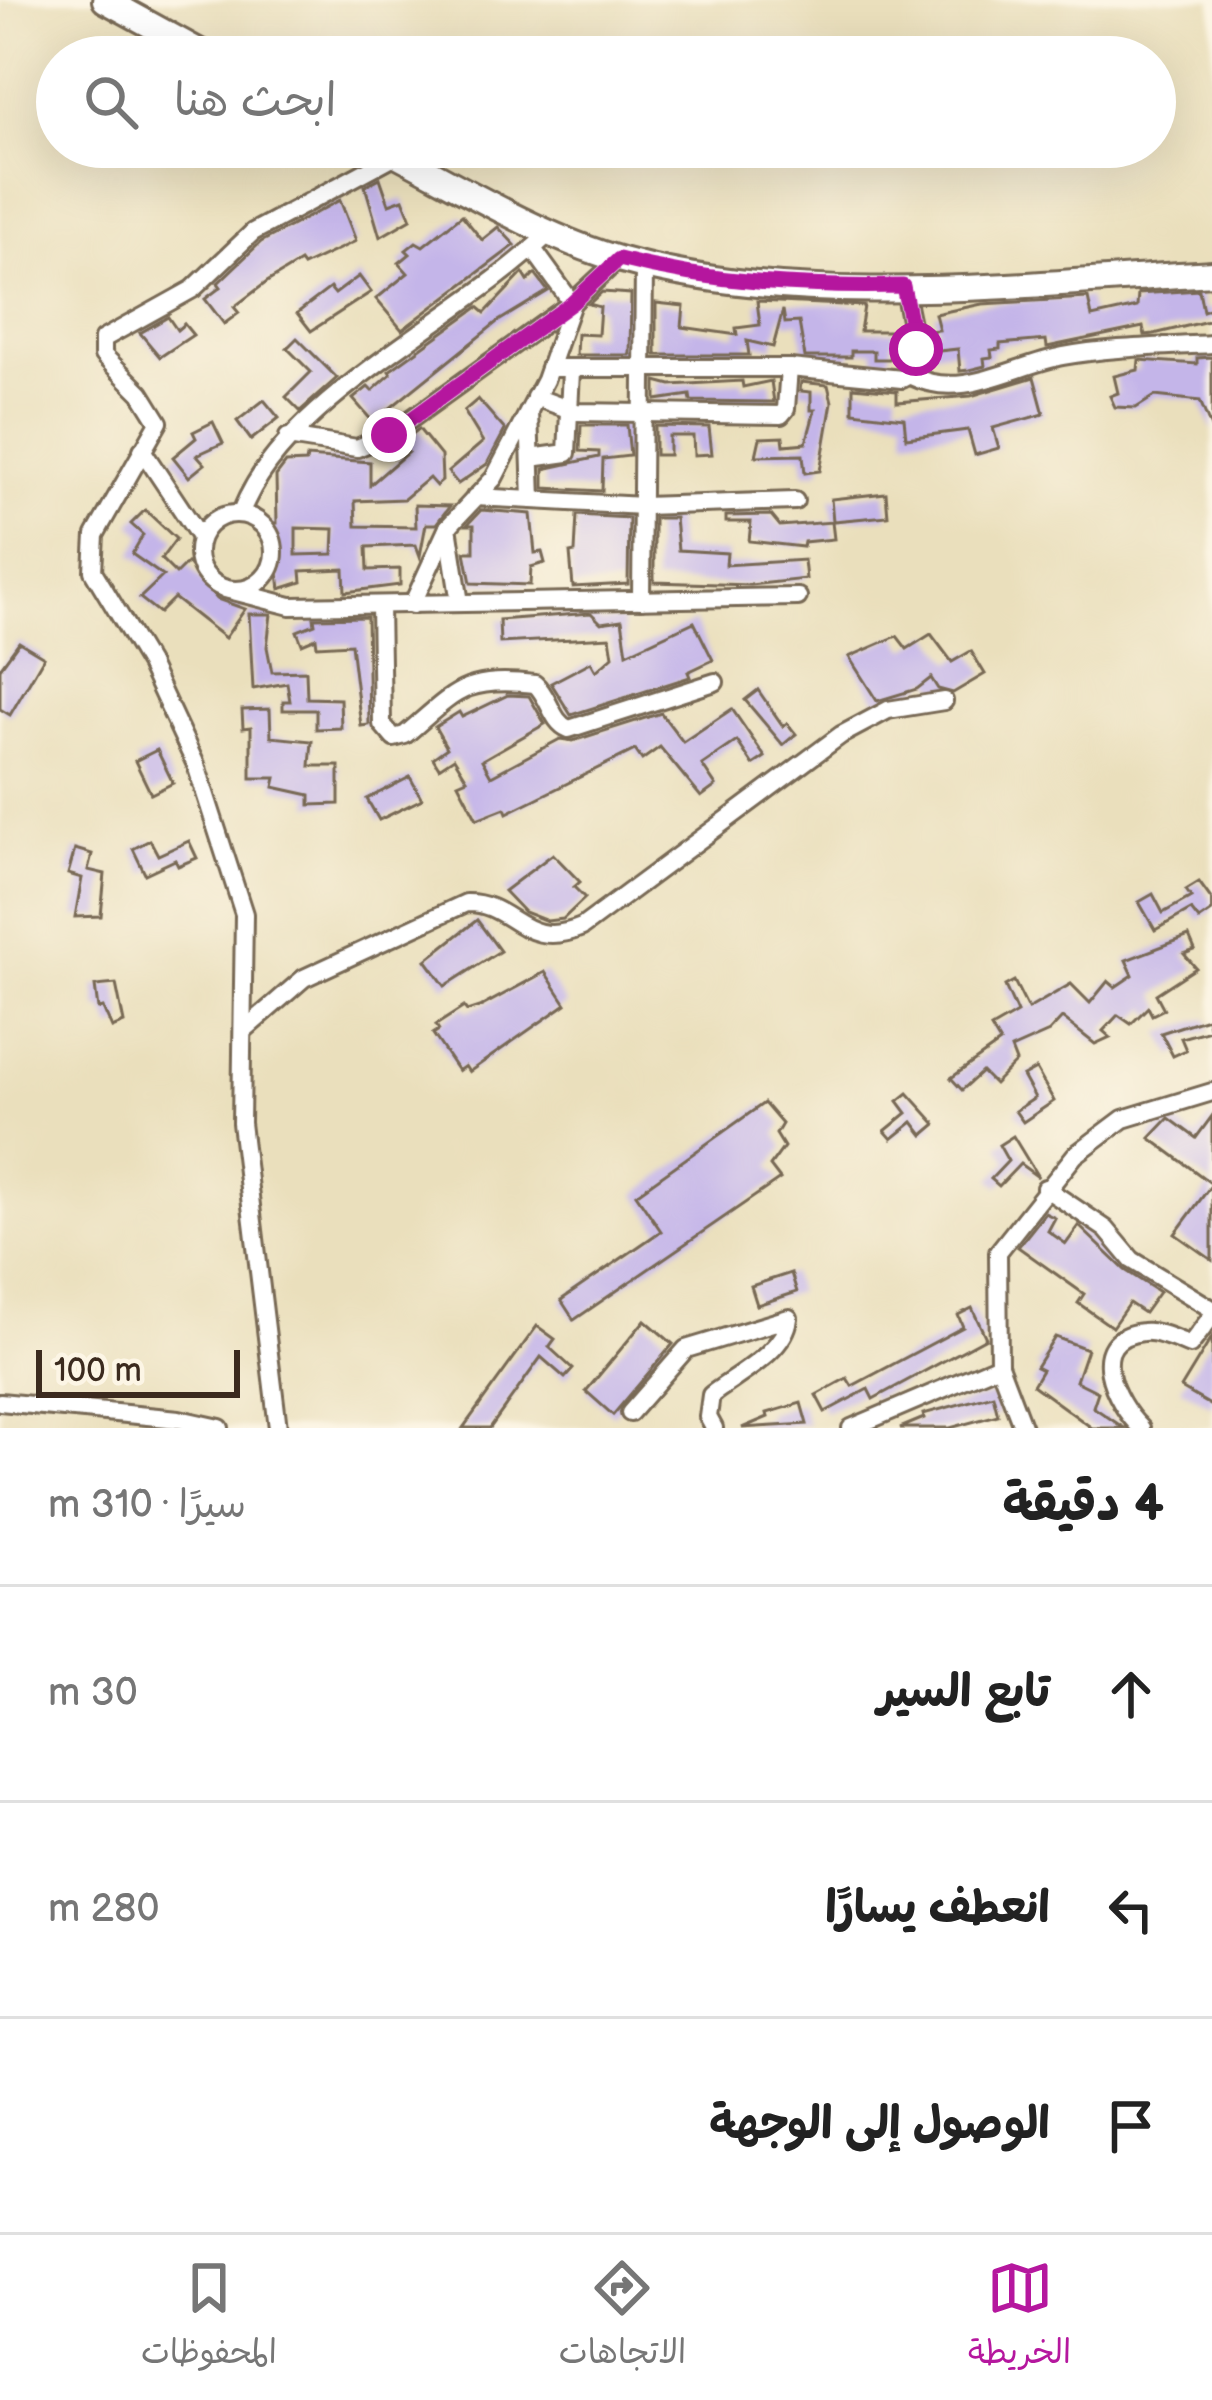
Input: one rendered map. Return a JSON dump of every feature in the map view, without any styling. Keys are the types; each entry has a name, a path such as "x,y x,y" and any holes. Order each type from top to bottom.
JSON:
{"street":[{"path":"105,0 170,36"},
{"path":"278,1428 241,1123 244,914 203,787 149,664 93,571 95,535 159,422 141,393 103,355 103,339 193,289 253,232 361,168"},
{"path":"418,168 540,241 679,275 814,288 1212,273"},
{"path":"412,605 448,526 494,478 549,368 572,303 540,241"},
{"path":"241,513 253,481 287,437 540,241"},
{"path":"287,437 357,448 389,435 572,303 619,259"},
{"path":"641,600 644,266"},
{"path":"903,286 916,349 911,376"},
{"path":"549,368 789,368 911,376 939,388 1059,357 1212,344"},
{"path":"532,404 781,415 786,409 789,368"},
{"path":"531,458 567,453 571,370"},
{"path":"532,404 532,500"},
{"path":"142,450 200,537 199,562 213,583 291,606 798,597"},
{"path":"475,497 643,506 796,501"},
{"path":"200,537 216,518 241,513 254,517 271,535 274,560 261,581 225,589"},
{"path":"448,526 460,603"},
{"path":"380,605 382,724 394,738 405,735 447,695 482,681 535,684 547,695 558,723 569,729 715,682"},
{"path":"243,1031 304,978 466,903 479,903 536,934 556,938 581,927 841,734 888,710 944,700"},
{"path":"1023,1428 999,1365 998,1252 1076,1155 1124,1119 1212,1093"},
{"path":"1045,1188 1106,1229 1114,1245 1132,1260 1212,1312 1190,1345 1147,1330 1124,1338 1109,1354 1106,1372 1121,1409 1141,1428"},
{"path":"630,1413 686,1349 789,1318 788,1331 762,1358 711,1395 708,1417 714,1428"},
{"path":"851,1428 999,1365"},
{"path":"0,1402 179,1419 220,1428"}],"building":[{"path":"380,178 389,204 403,199 411,219 380,237 365,186"},
{"path":"340,200 356,241 303,266 300,262 267,282 234,307 239,313 224,324 205,299 221,287 218,283 261,242"},
{"path":"462,215 482,240 498,227 515,245 402,330 376,299 408,273 399,263 410,254 406,250 416,242 423,246"},
{"path":"523,273 528,281 535,274 548,291 497,322 373,422 353,399 368,387 372,391 389,371 478,307 485,313"},
{"path":"359,276 371,292 311,331 297,313 330,288 335,294"},
{"path":"1199,290 1203,311 1212,308 1212,320 1154,334 1145,335 1143,327 1047,347 1046,340 1000,344 1000,349 991,350 992,357 984,358 985,366 960,371 958,349 929,352 926,331 939,330 935,314 982,304 1088,298 1092,317 1137,307 1138,294"},
{"path":"602,292 631,294 630,355 576,355 577,334 598,335 600,307 589,304"},
{"path":"757,301 864,306 860,331 895,331 889,359 874,359 874,351 851,351 851,357 805,357 799,322 785,323 783,310 773,347 747,341 749,355 656,355 656,303 684,306 682,327 737,335 736,328 760,325"},
{"path":"168,317 177,330 184,324 193,335 160,357 140,333"},
{"path":"297,338 337,378 300,411 286,397 311,372 287,348"},
{"path":"1212,357 1212,430 1200,401 1155,396 1136,408 1115,407 1110,396 1118,393 1114,376 1138,370 1139,360 1197,364 1197,358"},
{"path":"1034,377 1044,414 993,428 999,448 975,455 968,430 906,438 904,418 853,412 853,387 897,391 897,402 971,396"},
{"path":"656,381 671,385 742,381 743,387 771,381 774,402 691,401 690,395 656,400"},
{"path":"801,382 828,385 832,402 820,471 805,473 803,455 756,456 760,438 783,437 784,445 806,443 815,410 811,410 811,392 800,391"},
{"path":"478,399 505,430 487,464 458,484 448,472 483,442 464,411"},
{"path":"264,400 279,418 251,440 237,421"},
{"path":"213,422 223,443 197,455 205,464 189,477 173,457 196,438 193,432"},
{"path":"581,425 627,425 630,456 603,459 602,491 544,488 544,469 599,457 599,452 580,451"},
{"path":"655,426 709,427 712,454 694,455 693,436 669,436 669,455 655,455"},
{"path":"419,429 441,456 442,481 436,486 429,478 404,499 355,501 356,526 416,527 415,505 450,506 436,524 426,524 420,556 416,545 367,547 368,570 400,569 400,585 345,592 344,569 301,571 302,582 280,589 272,523 277,523 276,476 286,463 306,462 307,457 370,462 370,485 408,452 400,443","holes":["296,528 334,529 333,554 296,555"]},
{"path":"886,493 888,516 833,521 831,499"},
{"path":"145,510 176,539 161,559 176,574 187,563 217,599 245,609 225,638 174,598 159,613 140,598 163,576 132,554 143,535 131,524"},
{"path":"481,510 531,514 535,553 542,552 545,563 531,567 530,585 471,583 465,552 474,552 474,525 467,525"},
{"path":"577,515 629,518 628,584 573,587 570,553 575,552"},
{"path":"771,515 780,526 832,522 834,539 804,542 803,547 749,541 751,522 726,522 726,516"},
{"path":"654,518 675,518 678,550 727,553 726,565 804,560 806,579 750,585 654,582"},
{"path":"591,613 601,623 622,620 627,653 694,622 713,660 688,672 690,677 571,715 551,683 591,662 596,671 613,656 610,637 500,643 499,620"},
{"path":"249,614 271,614 267,647 272,672 306,671 307,698 340,699 341,728 316,729 316,710 283,710 283,701 290,701 287,683 253,689"},
{"path":"367,617 369,725 361,726 351,644 317,646 316,638 302,644 297,631 315,624 314,618"},
{"path":"931,634 952,662 971,651 985,674 953,693 938,689 931,678 917,689 877,701 849,657 897,636 907,649"},
{"path":"19,642 44,657 10,715 0,709 0,668"},
{"path":"758,690 783,726 787,723 796,734 783,745 745,700"},
{"path":"508,695 529,696 545,724 482,760 491,776 560,739 573,741 661,713 683,742 732,709 765,757 753,765 737,741 702,765 716,786 701,797 660,747 642,760 635,750 507,813 505,808 477,819 458,783 467,779 454,758 439,768 433,758 447,748 435,727 459,712 462,717"},
{"path":"270,709 271,737 312,741 310,766 339,766 339,804 310,805 310,795 274,787 276,778 251,778 251,727 243,728 242,710"},
{"path":"157,750 173,783 151,794 135,761"},
{"path":"410,777 422,799 379,820 367,799"},
{"path":"150,840 158,855 189,841 197,858 178,866 175,860 145,874 133,849"},
{"path":"75,849 92,854 88,870 105,874 101,916 75,917 82,878 68,874"},
{"path":"553,854 580,882 574,887 585,898 563,919 547,921 524,912 504,891"},
{"path":"1199,882 1212,900 1212,911 1199,920 1191,910 1155,930 1139,902 1153,894 1163,913 1191,897 1186,890"},
{"path":"477,920 500,951 445,986 426,960"},
{"path":"1189,936 1195,950 1184,954 1196,968 1156,994 1164,1009 1152,1015 1148,1007 1131,1024 1118,1015 1103,1031 1110,1037 1095,1044 1062,1018 1049,1032 1011,1049 1016,1062 994,1084 982,1072 962,1090 951,1078 1000,1043 991,1028 1017,1013 1005,986 1014,981 1028,1009 1071,984 1090,1003 1108,981 1115,987 1133,975 1126,960"},
{"path":"545,972 566,1004 469,1072 465,1066 458,1071 433,1034 439,1030 436,1025 464,1007 467,1011 482,1006"},
{"path":"116,984 124,1023 112,1028 103,1008 98,1009 95,986"},
{"path":"1207,1018 1210,1030 1181,1038 1186,1050 1173,1056 1161,1033"},
{"path":"1036,1069 1054,1101 1023,1122 1015,1111 1035,1098 1023,1076"},
{"path":"908,1093 936,1124 923,1135 913,1122 892,1139 885,1131 907,1113 898,1101"},
{"path":"764,1103 782,1124 776,1134 784,1147 770,1166 780,1179 574,1320 561,1300 661,1231 636,1194"},
{"path":"1212,1116 1212,1184 1150,1138 1169,1118 1196,1138"},
{"path":"1013,1136 1038,1177 1020,1164 999,1186 991,1179 1008,1161 999,1145"},
{"path":"1212,1184 1212,1260 1175,1234"},
{"path":"1045,1213 1055,1218 1048,1231 1066,1244 1079,1226 1125,1270 1159,1292 1144,1313 1129,1303 1112,1327 1078,1303 1084,1294 1018,1247"},
{"path":"791,1273 797,1292 757,1305 751,1286"},
{"path":"972,1308 986,1338 873,1399 868,1389 825,1412 816,1395 847,1378 852,1386 963,1327 958,1315"},
{"path":"645,1320 673,1344 613,1415 586,1391"},
{"path":"537,1326 555,1339 549,1347 573,1369 565,1378 541,1357 490,1428 463,1428"},
{"path":"1055,1337 1087,1349 1076,1381 1098,1392 1093,1407 1124,1428 1092,1428 1033,1385 1042,1370 1036,1367"},
{"path":"1212,1337 1212,1406 1181,1388"},
{"path":"993,1395 998,1415 950,1428 900,1428 924,1418 923,1414"},
{"path":"801,1403 807,1424 742,1428 768,1417 767,1413"}],"route":[{"path":"389,435 572,303 619,259 679,275 814,288 903,286 916,349"}]}
